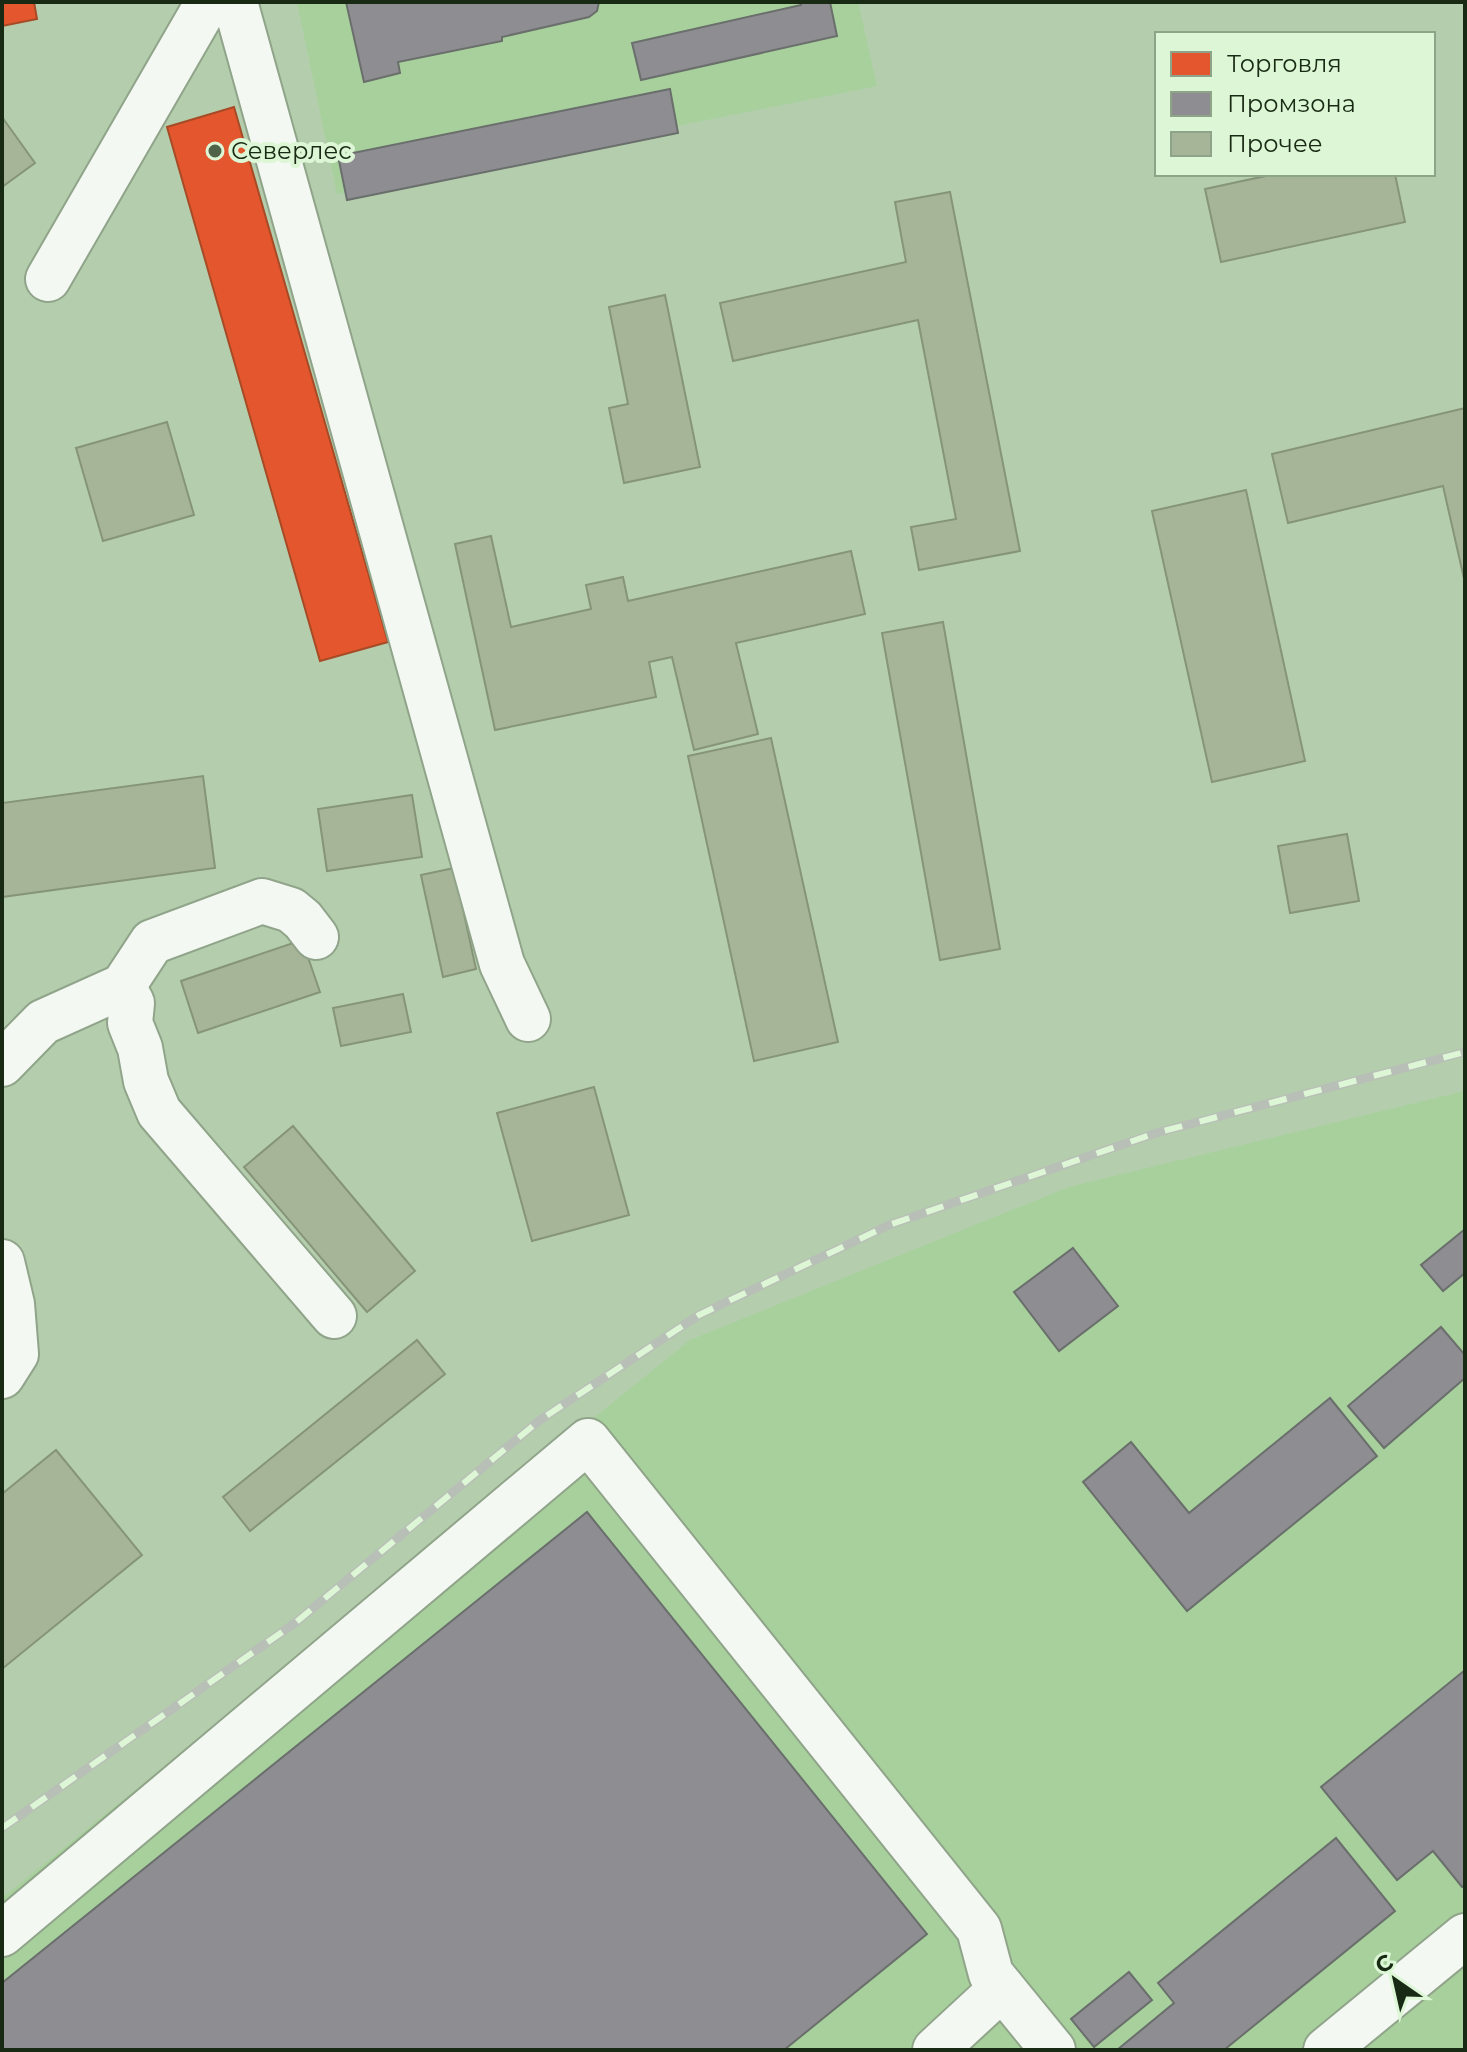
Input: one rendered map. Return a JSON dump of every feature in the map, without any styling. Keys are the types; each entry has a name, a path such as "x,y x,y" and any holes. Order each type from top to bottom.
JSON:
{"lane":[{"path":"48,279 208,2"},
{"path":"235,2 502,964 528,1019"},
{"path":"2,1064 43,1022 123,986 152,942 262,901 291,910 316,937"},
{"path":"123,986 132,1003 130,1023 140,1048 146,1081 159,1112 334,1316"},
{"path":"2,1262 12,1304 16,1354 2,1376"},
{"path":"2,1934 588,1441 979,1929 991,1974 1053,2050"},
{"path":"1326,2050 1465,1936"},
{"path":"935,2050 1002,1988"}],"shaded area":[{"path":"297,2 858,2 877,86 337,194"},
{"path":"1465,1091 1465,2050 2,2050 2,1898 690,1340 1069,1187"}],"building: Торговля":[{"path":"2,2 34,2 37,19 2,26"},
{"path":"234,107 388,642 320,661 167,127"}],"building: Промзона":[{"path":"346,2 599,2 597,11 589,17 502,37 502,41 398,62 400,73 364,82"},
{"path":"800,2 830,2 837,36 641,80 632,43 801,5"},
{"path":"670,89 678,133 347,200 338,156"},
{"path":"1465,1229 1465,1273 1443,1291 1421,1265"},
{"path":"1073,1248 1118,1306 1059,1351 1014,1292"},
{"path":"1441,1327 1465,1355 1465,1378 1384,1448 1348,1406"},
{"path":"1330,1398 1377,1456 1187,1611 1083,1482 1131,1442 1189,1513"},
{"path":"587,1512 927,1934 784,2050 2,2050 2,1983"},
{"path":"1465,1670 1465,1885 1462,1887 1433,1851 1397,1880 1321,1787"},
{"path":"1336,1838 1395,1911 1224,2050 1117,2050 1174,2003 1158,1983"},
{"path":"1129,1972 1152,2000 1094,2047 1071,2019"}],"building: Прочее":[{"path":"2,117 35,163 2,187"},
{"path":"1266,176 1395,176 1405,222 1221,262 1205,189"},
{"path":"950,192 1020,551 919,570 911,527 956,519 918,320 733,361 720,303 906,262 895,202"},
{"path":"665,295 700,467 624,483 609,408 628,404 609,307"},
{"path":"1465,408 1465,583 1443,486 1288,523 1272,454"},
{"path":"167,422 194,515 103,541 76,448"},
{"path":"1246,490 1305,761 1212,782 1152,511"},
{"path":"491,536 511,627 591,609 586,585 623,577 628,601 851,551 865,614 736,643 758,734 694,750 672,657 649,662 656,697 495,730 455,544"},
{"path":"943,622 1000,949 940,960 882,633"},
{"path":"771,738 838,1042 754,1061 688,756"},
{"path":"203,776 215,868 2,897 2,803"},
{"path":"412,795 422,857 327,871 318,809"},
{"path":"1347,834 1359,901 1290,913 1278,846"},
{"path":"454,868 476,969 443,977 421,875"},
{"path":"302,940 320,992 198,1033 181,981"},
{"path":"403,994 411,1032 341,1046 333,1008"},
{"path":"594,1087 629,1215 532,1241 497,1113"},
{"path":"293,1126 415,1271 367,1312 244,1167"},
{"path":"417,1340 445,1374 250,1531 223,1497"},
{"path":"56,1450 142,1555 2,1669 2,1494"}],"railway":[{"path":"2,1828 295,1623 540,1420 699,1315 889,1225 1156,1133 1465,1052"}],"place":[{"name":"Северлес","path":"215,151"}]}
